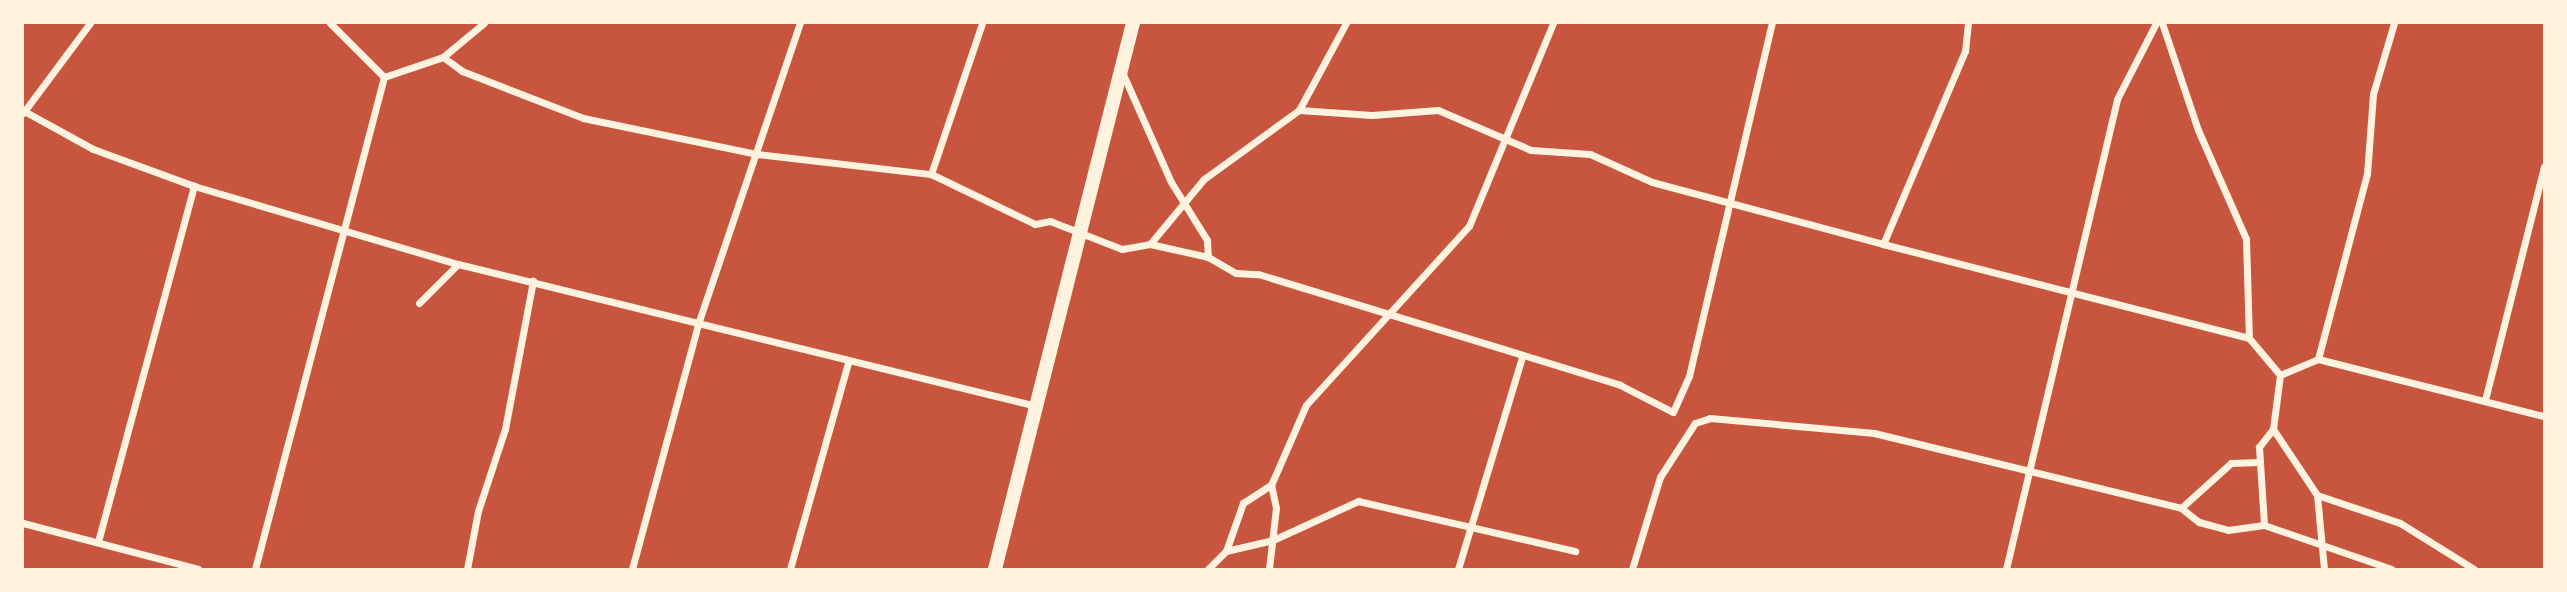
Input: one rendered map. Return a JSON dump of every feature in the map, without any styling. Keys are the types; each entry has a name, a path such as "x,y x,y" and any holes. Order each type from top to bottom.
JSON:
{"main road":[{"path":"995,569 1133,23"}],"street":[{"path":"90,23 23,112 93,149 194,186 341,226 458,264 699,321 848,363 1036,406"},
{"path":"330,23 384,77"},
{"path":"384,77 443,57 484,23"},
{"path":"632,569 699,321 800,23"},
{"path":"931,174 982,23"},
{"path":"1150,244 1185,200 1299,110 1346,23"},
{"path":"1269,569 1273,540 1271,485 1306,405 1469,226 1508,141 1524,81 1553,23"},
{"path":"443,57 462,71 583,118 757,154 931,174 1035,224 1050,221 1122,249 1150,244 1208,257 1237,273 1390,314 1522,357 1620,385 1673,412 1689,376 1733,202 1772,23"},
{"path":"1883,244 1965,51 1968,23"},
{"path":"2007,569 2117,99 2156,23"},
{"path":"2162,23 2198,130 2246,239 2249,338"},
{"path":"2318,359 2367,174 2373,94 2394,23"},
{"path":"1121,70 1171,182 1185,200 1207,240 1208,257"},
{"path":"255,569 341,226 384,77"},
{"path":"1299,110 1372,115 1438,110 1531,150 1590,154 1652,182 2073,296 2249,338 2280,375 2273,429 2259,447 2264,526"},
{"path":"2485,400 2544,166"},
{"path":"99,538 194,186"},
{"path":"419,303 458,264"},
{"path":"467,569 478,511 505,429 533,281"},
{"path":"1458,569 1469,525 1522,357"},
{"path":"2280,375 2318,359 2544,416"},
{"path":"790,569 848,363"},
{"path":"1634,569 1660,477 1695,423 1710,418 1874,433 2181,508 2199,522 2228,530 2264,526 2392,569"},
{"path":"2273,429 2317,495 2324,569"},
{"path":"2181,508 2231,463 2260,462"},
{"path":"1208,569 1226,551 1243,503 1271,485"},
{"path":"2317,495 2400,523 2474,569"},
{"path":"1226,551 1273,540 1358,501 1575,551"},
{"path":"23,523 99,538 198,569"}]}
